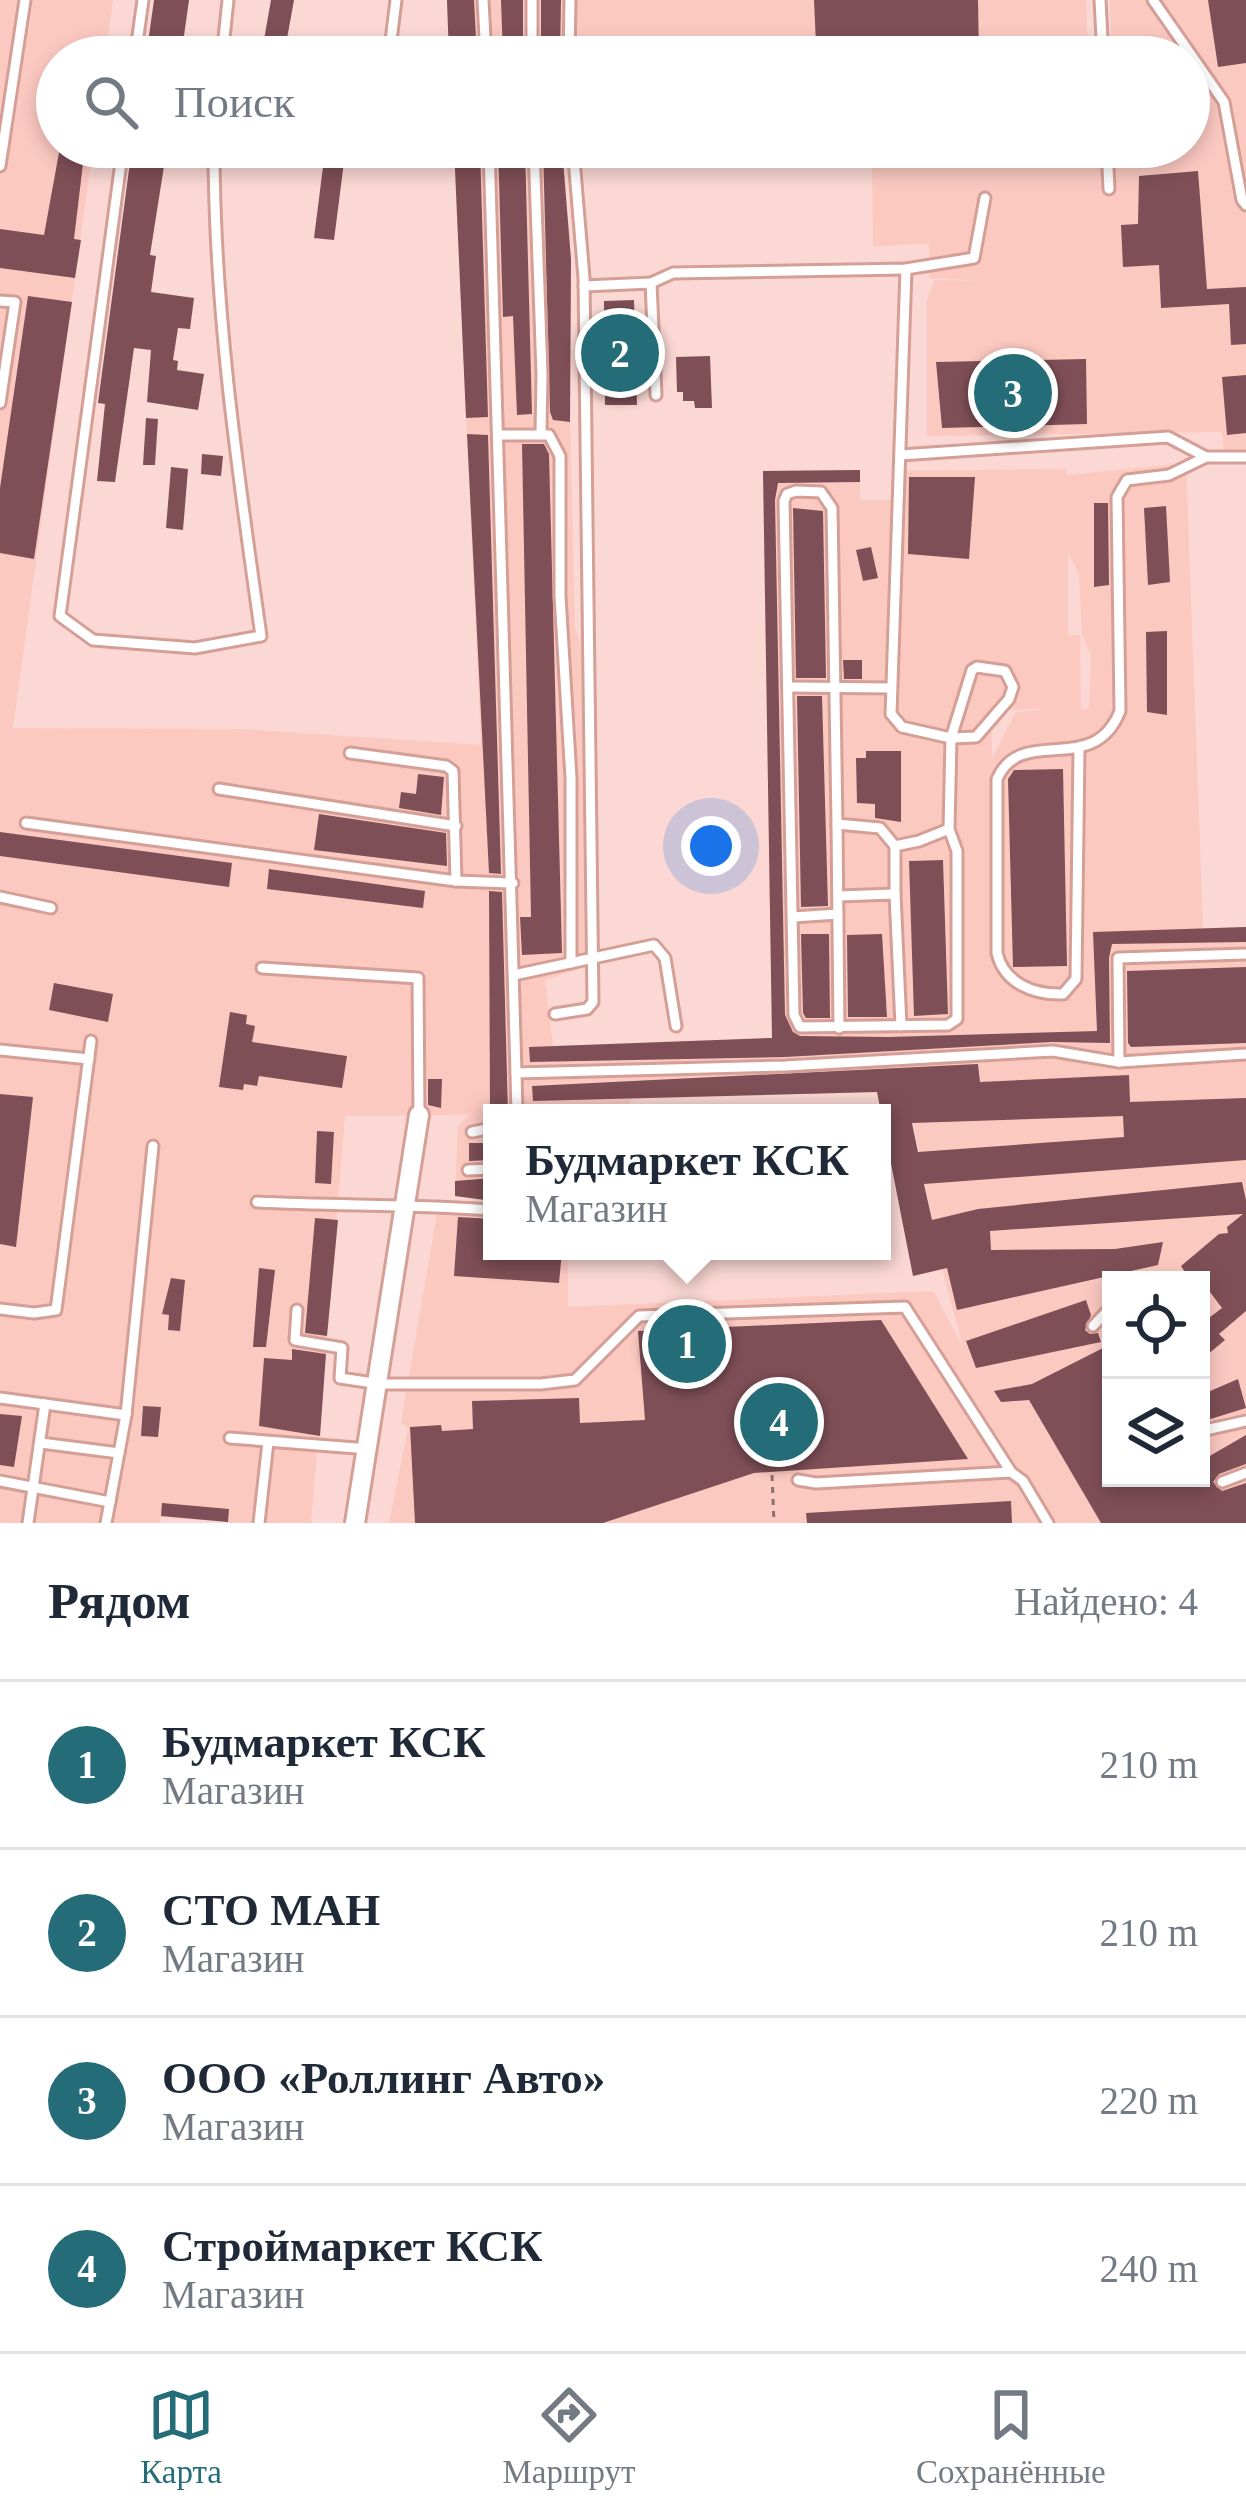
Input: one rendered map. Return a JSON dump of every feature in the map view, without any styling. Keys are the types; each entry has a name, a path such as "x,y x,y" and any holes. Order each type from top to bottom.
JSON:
{"street":[{"path":"356,1523 419,1115"}],"lane":[{"path":"0,166 25,0"},
{"path":"138,36 143,0"},
{"path":"224,36 228,0"},
{"path":"392,36 396,0"},
{"path":"484,0 485,36"},
{"path":"532,0 532,36"},
{"path":"569,36 570,0"},
{"path":"1100,0 1102,36"},
{"path":"1153,0 1178,36"},
{"path":"1210,83 1223,102 1246,205"},
{"path":"120,168 60,616 94,640 195,648 261,636 227,403 214,234 214,168"},
{"path":"490,168 517,1104"},
{"path":"535,168 541,432"},
{"path":"555,1014 591,1006 584,286 575,168"},
{"path":"1108,168 1109,189"},
{"path":"584,286 651,283 673,273 906,269 974,258 985,198"},
{"path":"839,1028 832,508 821,492 787,494 795,1022 805,1029 948,1025 957,1018 957,851 949,829 951,738 972,670 1005,671 1013,687 976,737 951,738 902,727 891,714 906,269"},
{"path":"651,283 656,394"},
{"path":"0,301 15,302 0,404"},
{"path":"500,435 541,432 554,439 560,456 560,596 571,778 571,963"},
{"path":"900,455 1168,437 1206,457"},
{"path":"1079,750 1076,979 1063,994 1052,994 1013,982 1000,968 997,778 1002,767 1024,752 1079,750 1114,727 1120,711 1117,497 1127,480 1169,475 1206,457 1246,457"},
{"path":"788,687 891,688"},
{"path":"350,753 446,766 456,779 456,881"},
{"path":"219,789 456,826"},
{"path":"26,824 456,881 513,884"},
{"path":"837,824 880,828 895,846 902,1026"},
{"path":"895,846 949,829"},
{"path":"838,896 895,894"},
{"path":"0,897 51,908"},
{"path":"793,917 838,914"},
{"path":"514,975 646,945 661,950 676,1026"},
{"path":"1119,1062 1118,958 1246,953"},
{"path":"262,968 418,978 419,1115"},
{"path":"0,1309 56,1310 91,1041"},
{"path":"0,1050 89,1059"},
{"path":"516,1073 1053,1052 1119,1062 1246,1054"},
{"path":"472,1132 483,1130"},
{"path":"106,1523 126,1415 153,1146"},
{"path":"469,1170 483,1169"},
{"path":"257,1202 483,1209"},
{"path":"298,1310 295,1340 342,1348 340,1378 380,1384 541,1384 575,1380 639,1316 904,1307 1048,1523"},
{"path":"1093,1326 1102,1316"},
{"path":"0,1398 126,1415"},
{"path":"28,1523 45,1404"},
{"path":"1210,1429 1246,1421"},
{"path":"230,1438 370,1449"},
{"path":"259,1523 268,1442"},
{"path":"41,1443 118,1453"},
{"path":"798,1480 816,1483 1011,1472"},
{"path":"1222,1482 1246,1474"},
{"path":"0,1481 110,1502"}],"path":[{"path":"772,1475 774,1523"}],"shaded area":[{"path":"0,0 113,0 108,36 36,36 36,168 90,168 13,728 239,729 481,745 455,168 564,168 571,259 570,422 575,628 581,644 585,967 545,980 553,1046 772,1038 763,471 860,470 860,500 898,500 901,471 1066,469 1067,475 1186,463 1203,928 1246,927 1246,1523 389,1523 408,1428 401,1423 437,1213 483,1216 483,1260 568,1260 568,1307 933,1291 963,1347 942,1269 907,1091 631,1099 630,1104 483,1104 483,1197 455,1196 458,1126 470,1115 345,1116 311,1523 161,1517 160,1523 0,1523","holes":["1068,553 1079,574 1082,634 1091,655 1089,709 1081,709 1080,635 1068,635","1039,709 1016,712 992,758 991,710"]},
{"path":"447,0 564,0 562,36 448,36"},
{"path":"576,0 1086,0 1087,36 575,36"},
{"path":"1110,0 1246,0 1246,450 1224,451 1222,432 927,436 927,299 935,280 982,281 929,278 929,244 873,246 872,168 1210,168 1210,36 1111,36"}],"building":[{"path":"154,0 189,0 184,36 149,36"},
{"path":"271,0 294,0 287,36 265,36"},
{"path":"447,0 474,0 476,36 448,36"},
{"path":"501,0 523,0 523,36 502,36"},
{"path":"541,0 561,0 560,36 541,36"},
{"path":"814,0 978,0 979,36 816,36"},
{"path":"1208,0 1246,0 1246,63 1218,67"},
{"path":"56,168 82,168 74,239 81,240 75,278 0,268 0,229 44,235"},
{"path":"129,168 164,168 150,255 156,256 151,292 194,298 190,329 178,328 173,360 178,361 177,370 204,374 198,410 147,402 151,350 134,348 115,482 97,481 105,404 98,403"},
{"path":"323,168 343,168 334,240 314,238"},
{"path":"455,168 481,168 488,417 466,418"},
{"path":"499,168 526,168 532,414 517,415 513,316 503,317"},
{"path":"544,168 564,168 571,259 570,422 553,420"},
{"path":"1198,171 1207,289 1246,287 1246,344 1231,345 1229,304 1161,308 1159,265 1123,267 1121,225 1138,224 1139,176"},
{"path":"28,296 72,302 34,559 0,553 0,488"},
{"path":"634,300 637,405 605,405 604,301"},
{"path":"710,356 712,408 695,408 694,401 683,401 683,392 677,392 676,357"},
{"path":"1086,359 1087,424 942,428 936,362"},
{"path":"1246,375 1246,433 1227,435 1222,377"},
{"path":"146,418 158,419 155,465 143,465"},
{"path":"467,434 488,435 501,874 489,873"},
{"path":"522,444 544,444 549,454 562,953 522,955 520,917 531,917"},
{"path":"202,454 223,456 221,476 201,474"},
{"path":"171,467 188,469 183,530 166,528"},
{"path":"860,470 860,482 778,483 775,500 785,1015 793,1032 800,1036 888,1037 1097,1031 1093,932 1246,927 1246,942 1112,944 1110,1043 530,1062 529,1047 772,1038 763,471"},
{"path":"909,477 975,477 969,559 908,554"},
{"path":"1094,503 1108,503 1109,585 1094,587"},
{"path":"1166,506 1170,582 1148,585 1144,508"},
{"path":"793,508 823,511 826,678 796,678"},
{"path":"871,547 878,578 863,581 856,550"},
{"path":"1167,631 1167,715 1147,712 1146,632"},
{"path":"843,660 862,660 862,679 844,679"},
{"path":"797,696 822,696 828,906 801,907"},
{"path":"866,751 901,751 901,822 875,818 875,804 857,803 856,758 866,758"},
{"path":"1063,769 1067,966 1013,967 1008,779 1014,770"},
{"path":"418,774 444,777 441,815 399,808 401,792 416,794"},
{"path":"319,814 446,833 447,866 314,850"},
{"path":"0,832 232,863 229,887 0,856"},
{"path":"943,860 948,1014 914,1016 909,861"},
{"path":"269,869 425,891 423,908 267,889"},
{"path":"489,891 502,892 508,1104 490,1104"},
{"path":"801,934 829,934 830,1018 806,1018 803,1013"},
{"path":"882,934 887,1017 848,1017 847,935"},
{"path":"1246,967 1246,1043 1131,1047 1128,1043 1127,971"},
{"path":"54,983 113,994 108,1022 49,1010"},
{"path":"230,1012 247,1015 246,1024 255,1026 252,1042 347,1056 342,1088 259,1076 257,1086 244,1084 243,1090 219,1087"},
{"path":"978,1064 980,1082 1129,1075 1130,1102 1246,1098 1246,1160 924,1184 932,1220 978,1209 1242,1182 1246,1200 1246,1311 1219,1334 1225,1340 1210,1352 1210,1317 1222,1308 1210,1292 1210,1271 1184,1271 1181,1266 1219,1234 1228,1233 1227,1227 1243,1214 990,1231 991,1250 1115,1249 1163,1242 1158,1265 1102,1271 1102,1278 957,1310 947,1268 913,1276 891,1164 891,1104 879,1104 877,1092 533,1101 532,1086","holes":["1123,1116 1124,1137 918,1152 912,1123"]},
{"path":"428,1079 442,1079 441,1108 428,1105"},
{"path":"0,1094 33,1097 16,1247 0,1244"},
{"path":"317,1131 334,1132 331,1184 315,1183"},
{"path":"469,1143 483,1143 483,1160 469,1161"},
{"path":"483,1179 483,1200 455,1196 455,1181"},
{"path":"458,1217 483,1218 483,1260 561,1260 559,1283 454,1276"},
{"path":"315,1218 338,1220 327,1336 305,1333"},
{"path":"259,1268 275,1270 266,1347 253,1347"},
{"path":"171,1278 185,1280 180,1331 168,1330 169,1315 162,1314"},
{"path":"1086,1300 1091,1315 1085,1330 1098,1333 1101,1342 976,1368 966,1341"},
{"path":"881,1320 968,1459 754,1473 603,1523 415,1523 410,1427 473,1429 472,1401 579,1398 580,1423 645,1420 638,1331"},
{"path":"292,1349 326,1354 320,1436 259,1426 264,1358 292,1360"},
{"path":"1102,1349 1102,1487 1210,1487 1210,1456 1246,1435 1246,1464 1219,1474 1213,1482 1222,1491 1246,1483 1246,1523 1101,1523 1029,1400 1001,1402 994,1391 1032,1384"},
{"path":"1238,1379 1246,1408 1210,1419 1210,1391"},
{"path":"143,1406 161,1407 158,1437 141,1436"},
{"path":"0,1414 22,1416 14,1467 0,1465"},
{"path":"1011,1501 1012,1523 807,1523 806,1513"},
{"path":"162,1503 229,1509 228,1522 161,1516"}],"place":[{"name":"СТО МАН","path":"620,353"},
{"name":"ООО «Роллинг Авто»","path":"1013,393"},
{"name":"Будмаркет КСК","path":"687,1344"},
{"name":"Строймаркет КСК","path":"779,1422"}]}
